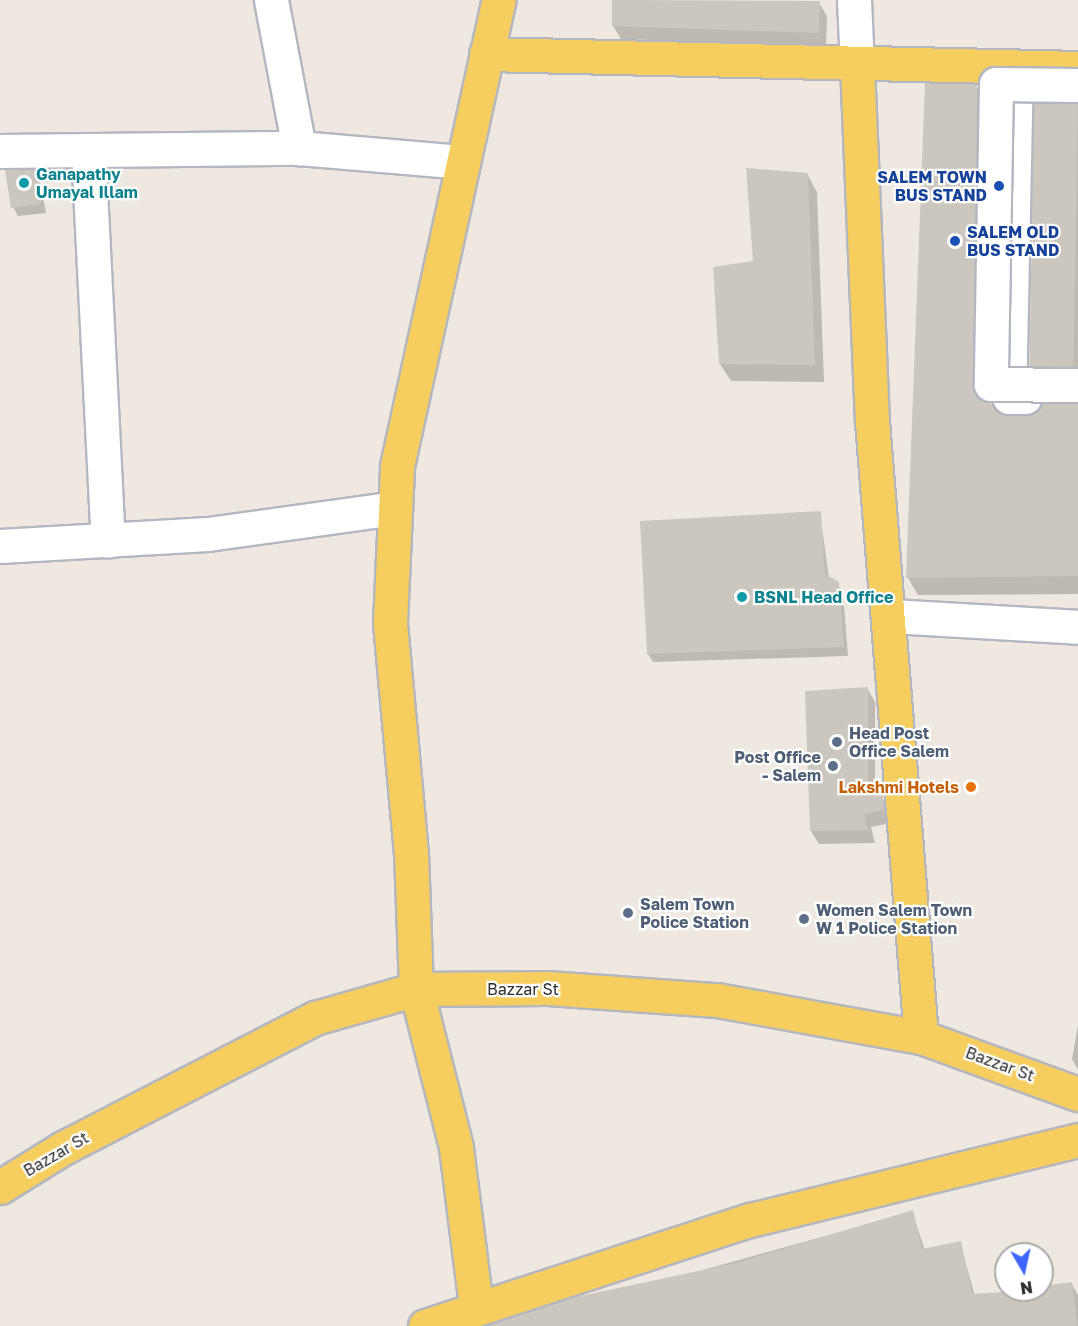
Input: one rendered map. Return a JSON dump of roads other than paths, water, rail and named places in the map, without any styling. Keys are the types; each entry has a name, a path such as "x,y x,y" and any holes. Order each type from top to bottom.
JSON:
{"main road":[{"path":"478,1316 456,1147 416,989 411,854 390,623 397,466 461,162 499,0"},
{"path":"486,54 857,65 1078,68"},
{"path":"857,65 872,422 890,616 921,1037"},
{"name":"Bazzar St","path":"0,1187 63,1148 315,1018 416,989 548,988 717,1000 921,1037 1078,1094"},
{"path":"425,1326 478,1316 750,1220 1076,1140 1078,1100"}],"street":[{"path":"271,0 299,148"},
{"path":"854,0 857,65"},
{"path":"1016,67 1008,397 1078,398"},
{"path":"1078,85 996,84 991,384 1078,385"},
{"path":"0,151 299,148 461,162"},
{"path":"88,150 108,540"},
{"path":"0,546 208,534 395,508"},
{"path":"890,616 1078,627"}],"place":[{"name":"Ganapathy Umayal Illam","path":"24,183"},
{"name":"SALEM TOWN BUS STAND","path":"999,186"},
{"name":"SALEM OLD BUS STAND","path":"955,241"},
{"name":"BSNL Head Office","path":"742,597"},
{"name":"Head Post Office Salem","path":"837,742"},
{"name":"Post Office - Salem","path":"833,766"},
{"name":"Lakshmi Hotels","path":"971,787"},
{"name":"Salem Town Police Station","path":"628,913"},
{"name":"Women Salem Town W 1 Police Station","path":"804,919"}]}
